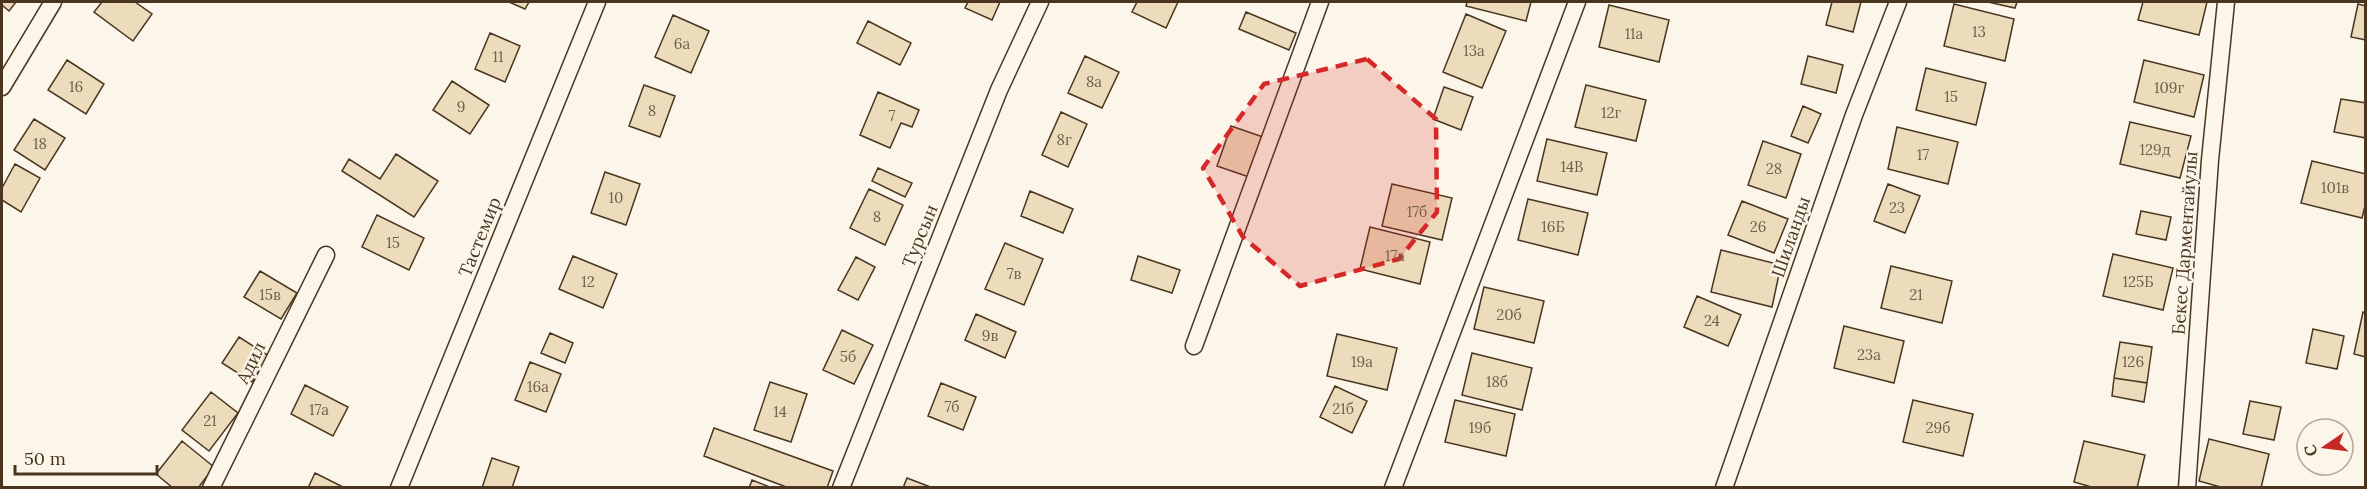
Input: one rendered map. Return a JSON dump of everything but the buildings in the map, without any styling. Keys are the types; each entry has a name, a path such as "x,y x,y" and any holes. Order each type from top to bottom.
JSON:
{"street":[{"path":"2,87 53,2"},
{"name":"Тастемир","path":"399,488 597,2"},
{"name":"Турсын","path":"841,488 999,90 1040,2"},
{"path":"1194,346 1320,2"},
{"path":"1393,488 1577,2"},
{"name":"Шиланды","path":"1725,488 1854,115 1898,2"},
{"name":"Бекес Дарментайулы","path":"2187,488 2210,160 2226,2"},
{"name":"Адил","path":"211,488 326,255"}],"highlighted area":[{"path":"1367,59 1436,119 1437,212 1399,259 1300,286 1243,237 1203,168 1264,84"}]}
